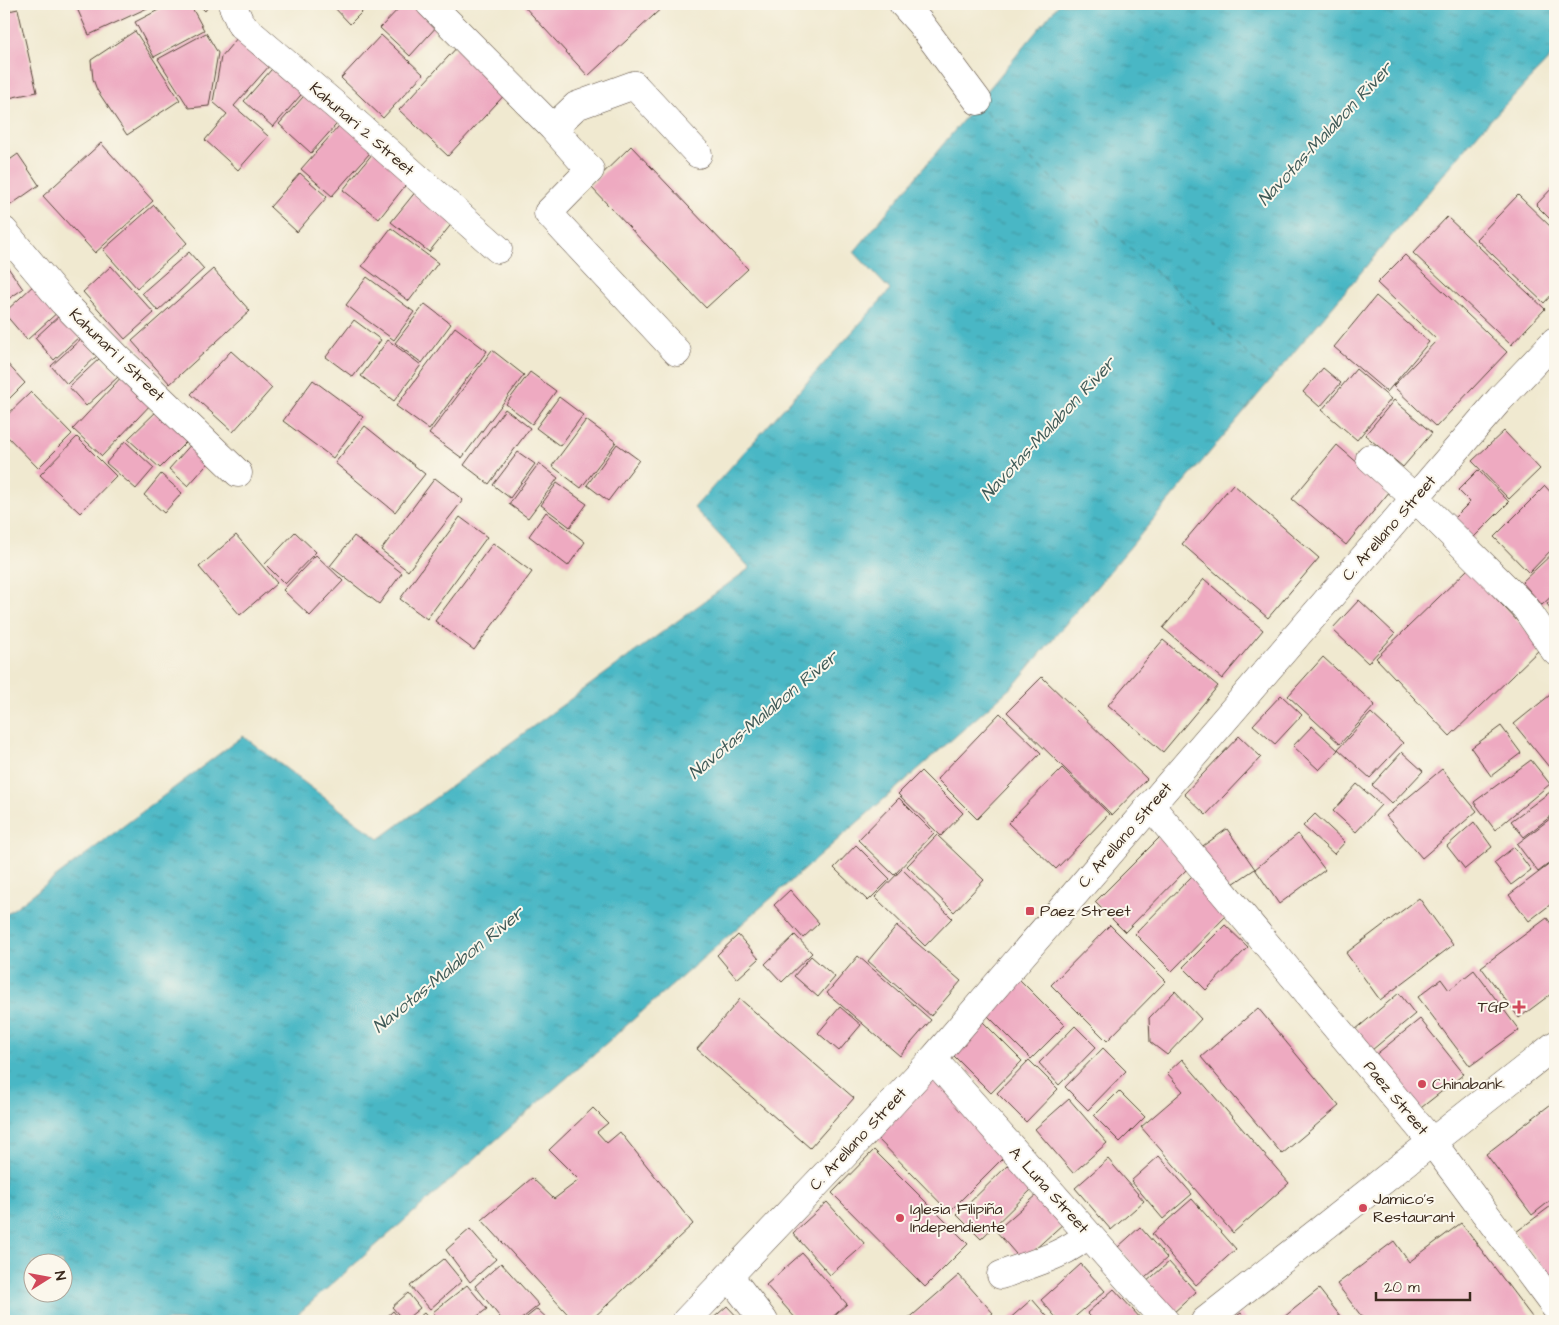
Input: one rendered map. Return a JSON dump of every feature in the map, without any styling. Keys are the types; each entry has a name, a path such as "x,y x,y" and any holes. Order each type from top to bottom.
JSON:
{"street":[{"name":"Kahunari 2 Street","path":"232,4 241,24 498,249"},
{"path":"430,4 553,128 590,170 548,213 677,352"},
{"path":"903,4 920,23 978,101"},
{"path":"553,128 576,106 634,85 698,154"},
{"name":"Kahunari 1 Street","path":"4,230 63,302 116,356 238,473"},
{"name":"C. Arellano Street","path":"686,1321 933,1059 1500,399 1555,341"},
{"path":"1370,458 1415,498 1525,607 1555,651"},
{"name":"Paez Street","path":"1150,805 1432,1142 1555,1307"},
{"path":"1205,1321 1555,1045"},
{"name":"A. Luna Street","path":"933,1059 1165,1321"},
{"path":"1001,1275 1051,1257 1078,1243 1088,1234"},
{"path":"729,1276 764,1321"}],"water":[{"name":"Navotas-Malabon River","path":"1059,4 1555,4 1555,53 1479,132 1015,684 290,1321 4,1321 4,916 243,736 379,839 750,568 694,508 890,290 854,252"}],"building":[{"path":"75,4 156,4 89,35"},
{"path":"170,4 190,4 204,30 154,57 135,22"},
{"path":"198,4 210,4 205,11"},
{"path":"331,4 370,4 350,24"},
{"path":"403,4 416,4 438,25 410,56 380,28"},
{"path":"522,4 666,4 588,76"},
{"path":"18,9 37,92 4,99 4,12"},
{"path":"135,31 180,100 127,135 97,90 93,79 91,60"},
{"path":"206,33 218,53 209,106 189,108 158,59"},
{"path":"381,35 423,74 383,118 341,78"},
{"path":"238,37 270,65 234,106 268,136 238,170 205,140 227,114 213,102 221,57"},
{"path":"460,44 509,90 448,156 399,110"},
{"path":"278,62 307,88 273,127 244,101"},
{"path":"311,88 343,117 311,153 279,124"},
{"path":"346,118 377,145 332,196 301,169"},
{"path":"101,143 153,201 95,253 43,196"},
{"path":"631,146 748,269 706,308 590,186"},
{"path":"377,148 412,177 379,219 343,190"},
{"path":"18,154 39,185 5,209 4,164"},
{"path":"300,173 327,197 297,232 270,207"},
{"path":"421,185 458,216 429,252 391,222"},
{"path":"1555,185 1555,224 1536,205"},
{"path":"1518,195 1555,231 1555,291 1544,303 1476,239"},
{"path":"154,205 187,243 137,288 103,250"},
{"path":"1447,217 1545,309 1511,345 1413,253"},
{"path":"391,228 438,263 409,301 362,266"},
{"path":"189,252 204,269 158,311 142,293"},
{"path":"1405,255 1507,352 1436,427 1393,386 1437,340 1377,283"},
{"path":"4,262 23,289 4,302"},
{"path":"111,266 154,313 125,339 83,292"},
{"path":"213,269 250,311 170,384 132,341"},
{"path":"367,277 414,312 394,340 346,305"},
{"path":"36,283 60,310 27,340 4,313"},
{"path":"1376,296 1429,342 1387,392 1334,347"},
{"path":"425,304 451,324 422,363 395,343"},
{"path":"61,314 80,336 54,360 35,338"},
{"path":"354,320 381,340 353,377 326,357"},
{"path":"455,327 487,351 429,430 396,406"},
{"path":"83,337 98,355 67,384 51,366"},
{"path":"388,340 421,365 394,401 361,376"},
{"path":"492,350 524,375 462,458 429,434"},
{"path":"231,351 272,388 233,432 191,394"},
{"path":"100,358 118,377 86,406 69,387"},
{"path":"4,360 25,383 4,404"},
{"path":"1323,368 1341,383 1320,407 1303,392"},
{"path":"1356,369 1391,399 1357,440 1322,410"},
{"path":"530,372 556,391 532,424 506,404"},
{"path":"125,373 154,401 102,456 73,429"},
{"path":"313,380 363,417 333,458 283,421"},
{"path":"31,392 72,434 38,468 4,433 4,418"},
{"path":"559,397 583,415 560,446 536,428"},
{"path":"1394,400 1432,433 1403,467 1365,435"},
{"path":"161,407 189,439 160,468 128,439"},
{"path":"505,409 530,428 489,484 464,465"},
{"path":"586,420 616,442 581,488 552,466"},
{"path":"365,426 425,474 395,512 335,463"},
{"path":"1504,431 1540,469 1509,499 1472,461"},
{"path":"77,437 116,476 80,513 40,475"},
{"path":"125,441 154,468 136,489 106,463"},
{"path":"194,441 213,458 188,486 169,469"},
{"path":"617,444 639,460 608,501 587,485"},
{"path":"1337,445 1390,491 1346,545 1292,499"},
{"path":"518,452 535,464 510,498 493,485"},
{"path":"539,463 558,478 528,518 509,504"},
{"path":"1478,470 1509,502 1467,544 1448,524 1470,502 1458,490"},
{"path":"161,474 182,493 164,513 144,495"},
{"path":"435,478 463,500 408,571 381,550"},
{"path":"557,483 587,504 570,527 541,505"},
{"path":"1233,484 1319,558 1268,618 1182,544"},
{"path":"1545,486 1555,497 1555,546 1529,573 1494,537"},
{"path":"546,512 585,542 568,566 529,536"},
{"path":"460,517 487,537 427,619 400,599"},
{"path":"295,532 316,552 285,584 265,564"},
{"path":"236,535 277,583 240,615 199,567"},
{"path":"354,536 402,573 379,604 330,566"},
{"path":"493,543 532,572 474,650 435,621"},
{"path":"1555,551 1555,593 1542,605 1522,582"},
{"path":"316,555 343,581 310,616 283,590"},
{"path":"1468,569 1542,647 1450,736 1376,658"},
{"path":"1204,579 1263,630 1222,679 1163,628"},
{"path":"1555,597 1555,614 1547,604"},
{"path":"1359,600 1395,634 1368,663 1332,629"},
{"path":"1163,640 1218,686 1163,752 1108,705"},
{"path":"1323,657 1375,705 1340,744 1288,696"},
{"path":"1042,677 1147,779 1112,815 1007,712"},
{"path":"1555,691 1555,761 1549,767 1514,724"},
{"path":"1281,695 1302,715 1275,744 1253,725"},
{"path":"1000,713 1041,753 977,819 937,779"},
{"path":"1371,713 1403,743 1370,778 1338,749"},
{"path":"1312,726 1338,750 1319,770 1293,746"},
{"path":"1501,726 1521,753 1491,776 1471,748"},
{"path":"1239,736 1261,757 1206,815 1184,794"},
{"path":"1402,752 1423,771 1392,804 1372,785"},
{"path":"1531,760 1550,784 1495,830 1474,802"},
{"path":"1062,768 1109,814 1056,869 1008,823"},
{"path":"1442,769 1477,811 1422,858 1386,816"},
{"path":"921,771 963,813 941,836 898,794"},
{"path":"1357,784 1381,805 1356,832 1333,811"},
{"path":"1550,792 1555,798 1555,813 1524,837 1511,821"},
{"path":"899,798 934,833 894,875 858,840"},
{"path":"1315,814 1345,842 1334,854 1303,826"},
{"path":"1555,815 1555,859 1538,872 1517,844"},
{"path":"1474,822 1492,847 1465,869 1447,846"},
{"path":"1227,829 1255,869 1224,890 1197,850"},
{"path":"1298,834 1325,870 1279,904 1255,869"},
{"path":"937,835 984,880 954,912 907,866"},
{"path":"1162,835 1191,865 1125,932 1095,902"},
{"path":"856,845 890,879 868,901 834,868"},
{"path":"1514,847 1531,870 1511,885 1494,863"},
{"path":"1551,863 1555,868 1555,901 1529,921 1509,895"},
{"path":"902,869 952,918 925,946 875,897"},
{"path":"1194,874 1231,911 1172,971 1135,934"},
{"path":"790,890 819,923 803,938 774,905"},
{"path":"1419,898 1453,945 1380,1000 1346,953"},
{"path":"1547,918 1555,929 1555,991 1519,1018 1481,967"},
{"path":"1110,925 1166,981 1107,1041 1051,985"},
{"path":"1225,925 1248,947 1206,990 1183,967"},
{"path":"897,926 961,981 931,1016 868,961"},
{"path":"738,935 759,959 737,979 717,955"},
{"path":"795,935 812,953 782,982 765,964"},
{"path":"811,956 835,977 818,997 794,976"},
{"path":"858,956 931,1020 900,1056 827,993"},
{"path":"1474,970 1519,1030 1470,1066 1418,997 1441,979 1449,990"},
{"path":"1018,978 1065,1025 1031,1059 984,1012"},
{"path":"1175,991 1201,1019 1167,1055 1150,1042 1149,1018"},
{"path":"1399,993 1415,1014 1372,1050 1355,1030"},
{"path":"740,999 854,1098 810,1148 697,1049"},
{"path":"840,1007 861,1025 839,1051 818,1033"},
{"path":"1258,1008 1339,1106 1282,1154 1201,1057"},
{"path":"977,1016 1022,1061 991,1093 946,1048"},
{"path":"1420,1019 1464,1074 1417,1111 1374,1056"},
{"path":"1075,1026 1096,1047 1059,1085 1039,1063"},
{"path":"1103,1048 1126,1071 1088,1110 1065,1087"},
{"path":"1182,1059 1289,1183 1233,1233 1141,1127 1183,1091 1167,1073"},
{"path":"1029,1060 1058,1089 1026,1122 997,1093"},
{"path":"934,1076 1009,1152 949,1212 875,1136"},
{"path":"1119,1091 1145,1117 1120,1142 1094,1116"},
{"path":"1069,1099 1107,1143 1073,1173 1035,1129"},
{"path":"1555,1101 1555,1197 1532,1215 1486,1154"},
{"path":"593,1108 608,1123 597,1132 607,1143 620,1132 693,1224 590,1321 574,1321 482,1220 532,1178 554,1199 579,1180 549,1150"},
{"name":"Iglesia Filipiña Independiente","path":"874,1150 968,1244 925,1287 832,1193"},
{"path":"1159,1156 1192,1194 1163,1219 1131,1181"},
{"path":"1108,1159 1144,1201 1111,1230 1075,1188"},
{"path":"1009,1164 1033,1188 981,1239 957,1215"},
{"path":"1038,1194 1064,1223 1022,1261 996,1231"},
{"path":"1192,1199 1236,1249 1196,1285 1152,1234"},
{"path":"827,1202 865,1244 830,1275 793,1233"},
{"path":"1555,1203 1555,1284 1516,1232"},
{"path":"1461,1223 1535,1321 1365,1321 1337,1284 1394,1241 1409,1262"},
{"path":"1140,1227 1167,1258 1145,1278 1118,1247"},
{"path":"470,1229 496,1259 470,1282 446,1250"},
{"path":"802,1253 847,1304 828,1321 798,1321 766,1285"},
{"path":"444,1259 462,1281 430,1309 410,1286"},
{"path":"1169,1262 1196,1292 1172,1314 1145,1283"},
{"path":"501,1263 539,1305 519,1321 503,1321 475,1286"},
{"path":"1081,1264 1105,1291 1070,1321 1059,1321 1041,1300"},
{"path":"959,1275 993,1313 984,1321 906,1321"},
{"path":"467,1285 487,1309 471,1321 440,1321 433,1312"},
{"path":"1114,1289 1142,1320 1095,1321 1087,1313"},
{"path":"1319,1289 1344,1321 1279,1321"},
{"path":"408,1293 420,1308 404,1321 392,1307"},
{"path":"1032,1299 1051,1321 1007,1321"},
{"path":"727,1306 741,1321 710,1321"},
{"path":"537,1309 550,1321 522,1321"},
{"path":"393,1311 401,1321 382,1321"},
{"path":"424,1313 431,1321 414,1321"},
{"path":"1241,1313 1248,1321 1230,1321"}],"ferry route":[{"path":"986,111 1026,155 1273,377"}],"place":[{"name":"Paez Street","path":"1030,911"},
{"name":"TGP","path":"1519,1007"},
{"name":"Chinabank","path":"1422,1084"},
{"name":"Jamico's Restaurant","path":"1363,1208"},
{"name":"Iglesia Filipiña Independiente","path":"900,1218"}]}
